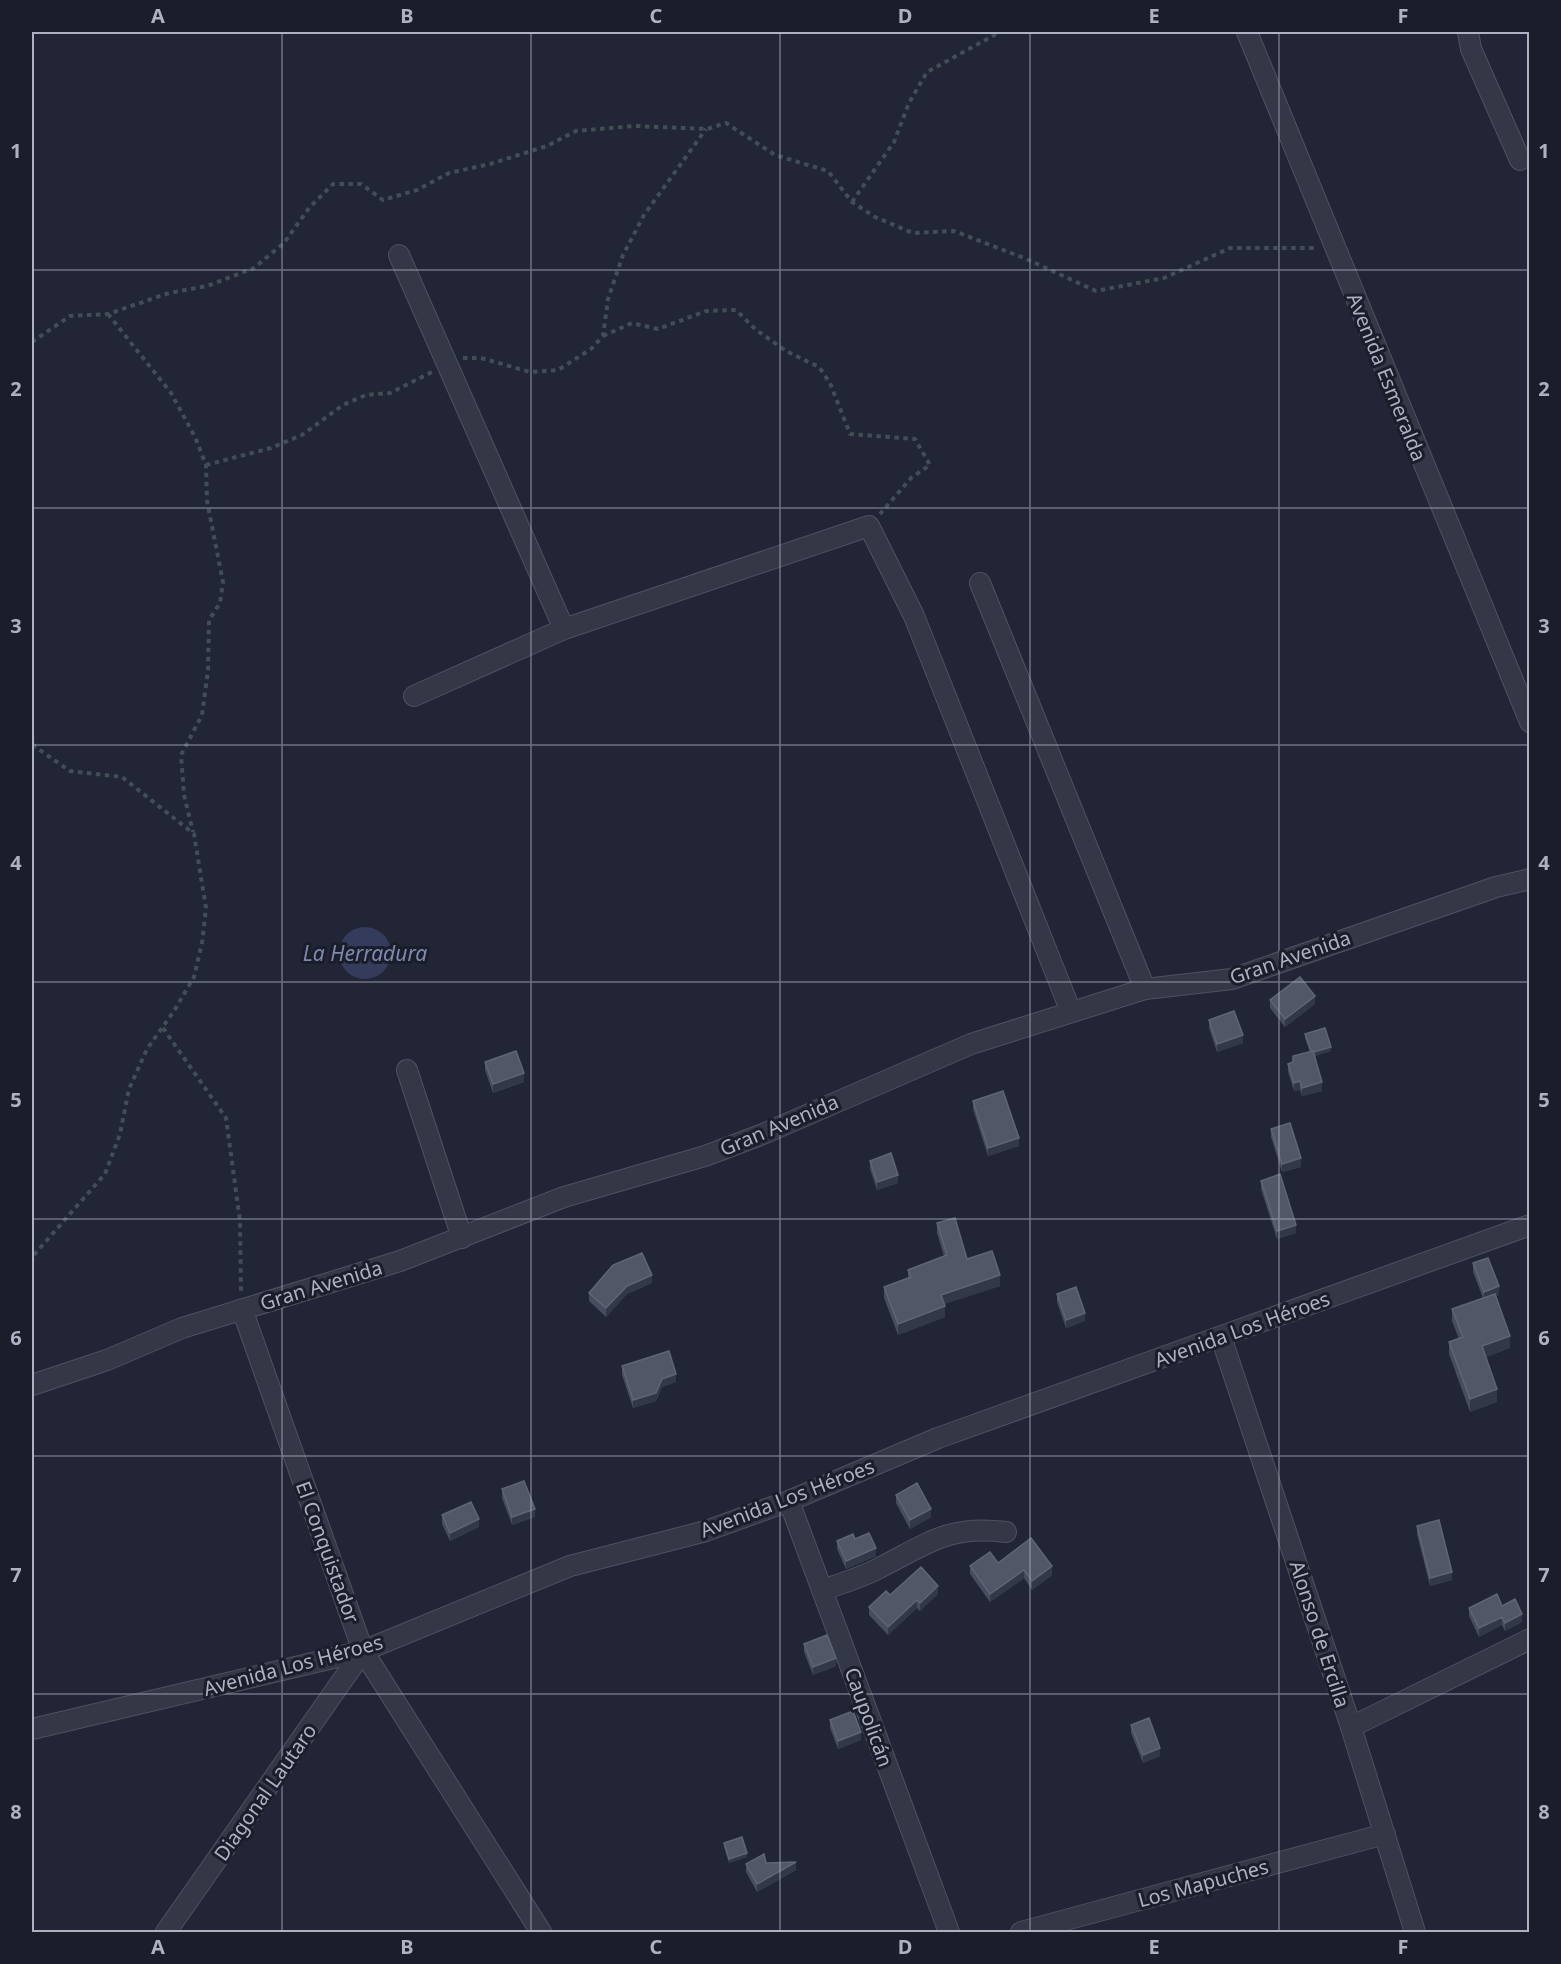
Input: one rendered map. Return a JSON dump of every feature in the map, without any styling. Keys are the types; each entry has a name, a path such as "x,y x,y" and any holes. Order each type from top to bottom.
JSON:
{"street":[{"name":"Avenida Esmeralda","path":"1247,32 1530,722"},
{"path":"1467,32 1471,49 1520,160"},
{"path":"399,255 564,629"},
{"path":"414,696 564,629 869,526 914,616 1071,1012"},
{"path":"980,583 1145,989"},
{"name":"Gran Avenida","path":"32,1385 107,1360 183,1328 400,1261 564,1197 705,1156 753,1138 971,1044 1145,989 1232,979 1485,891 1530,879"},
{"path":"407,1070 462,1238"},
{"name":"Avenida Los Héroes","path":"32,1729 363,1651 570,1566 706,1531 789,1501 938,1438 1530,1225"},
{"name":"El Conquistador","path":"242,1309 363,1651 540,1932"},
{"name":"Alonso de Ercilla","path":"1221,1337 1351,1727 1415,1932"},
{"name":"Caupolicán","path":"789,1501 949,1932"},
{"path":"822,1590 864,1575 936,1538 971,1530 1006,1532"},
{"path":"1351,1727 1530,1639"},
{"name":"Diagonal Lautaro","path":"166,1932 363,1651"},
{"name":"Los Mapuches","path":"1021,1932 1385,1834"}],"path":[{"path":"852,202 894,142 909,103 927,72 1000,32"},
{"path":"32,342 70,316 108,314 170,293 207,286 254,268 284,243 309,208 333,184 361,184 383,200 417,190 449,173 490,164 547,146 576,130 634,126 707,129 726,123 776,155 828,171 852,202 875,217 913,233 954,231 1024,258 1096,291 1164,278 1230,248 1320,248 1330,239"},
{"path":"603,336 608,299 623,255 661,189 707,129"},
{"path":"206,465 271,448 302,435 343,405 366,395 390,393 458,357 481,358 530,372 558,370 591,348 603,336 632,323 658,329 706,311 736,310 755,329 786,351 819,367 830,383 850,434 915,439 930,465 910,478 869,526"},
{"path":"32,1263 33,1256 105,1174 120,1134 129,1089 147,1049 163,1028 194,977 202,943 206,908 194,834 184,795 181,755 202,715 208,670 209,621 220,603 223,582 207,501 206,465 195,437 171,393 108,314"},
{"path":"32,735 34,746 70,771 122,777 194,834"},
{"path":"163,1028 226,1118 240,1221 242,1309"}],"water":[{"name":"La Herradura","path":"365,927 375,929 383,935 389,943 391,953 389,963 383,971 375,977 365,979 355,977 347,971 341,963 339,953 341,943 347,935 355,929"}],"building":[{"path":"1300,977 1315,996 1285,1019 1270,1000"},
{"path":"1234,1011 1243,1035 1217,1044 1209,1020"},
{"path":"1325,1028 1331,1047 1311,1051 1305,1034"},
{"path":"516,1051 524,1073 493,1084 485,1062"},
{"path":"1313,1051 1322,1082 1302,1088 1300,1081 1294,1083 1288,1064 1293,1062 1293,1056"},
{"path":"1003,1091 1019,1138 988,1148 973,1101"},
{"path":"1290,1123 1301,1158 1282,1164 1271,1129"},
{"path":"891,1153 898,1175 877,1182 870,1161"},
{"path":"1280,1174 1296,1225 1277,1231 1261,1181"},
{"path":"955,1218 967,1259 992,1251 1000,1275 941,1295 945,1306 898,1324 884,1287 911,1277 908,1270 947,1255 937,1223"},
{"path":"642,1253 652,1275 627,1286 606,1308 589,1293 613,1265"},
{"path":"1488,1258 1499,1286 1484,1292 1473,1263"},
{"path":"1076,1287 1085,1313 1066,1320 1057,1294"},
{"path":"1495,1294 1510,1336 1482,1346 1497,1389 1470,1399 1449,1342 1463,1337 1452,1309"},
{"path":"669,1351 676,1374 662,1379 656,1393 633,1400 622,1366"},
{"path":"524,1481 535,1509 512,1517 502,1489"},
{"path":"917,1483 931,1509 910,1520 896,1495"},
{"path":"471,1502 479,1519 450,1533 442,1515"},
{"path":"1439,1520 1452,1572 1430,1578 1417,1526"},
{"path":"869,1533 876,1548 846,1561 837,1541 853,1534 855,1539"},
{"path":"1031,1538 1052,1566 1032,1581 1024,1570 990,1594 970,1566 990,1552 998,1563"},
{"path":"921,1567 938,1586 920,1603 917,1600 888,1627 869,1607 886,1591 890,1595"},
{"path":"1497,1594 1502,1606 1515,1599 1522,1614 1505,1623 1502,1617 1479,1628 1469,1608"},
{"path":"827,1635 836,1658 813,1667 804,1644"},
{"path":"853,1711 861,1732 838,1741 830,1720"},
{"path":"1149,1718 1160,1748 1143,1755 1131,1725"},
{"path":"742,1837 747,1853 729,1859 724,1843"},
{"path":"764,1854 766,1863 796,1862 757,1884 746,1864"}]}
